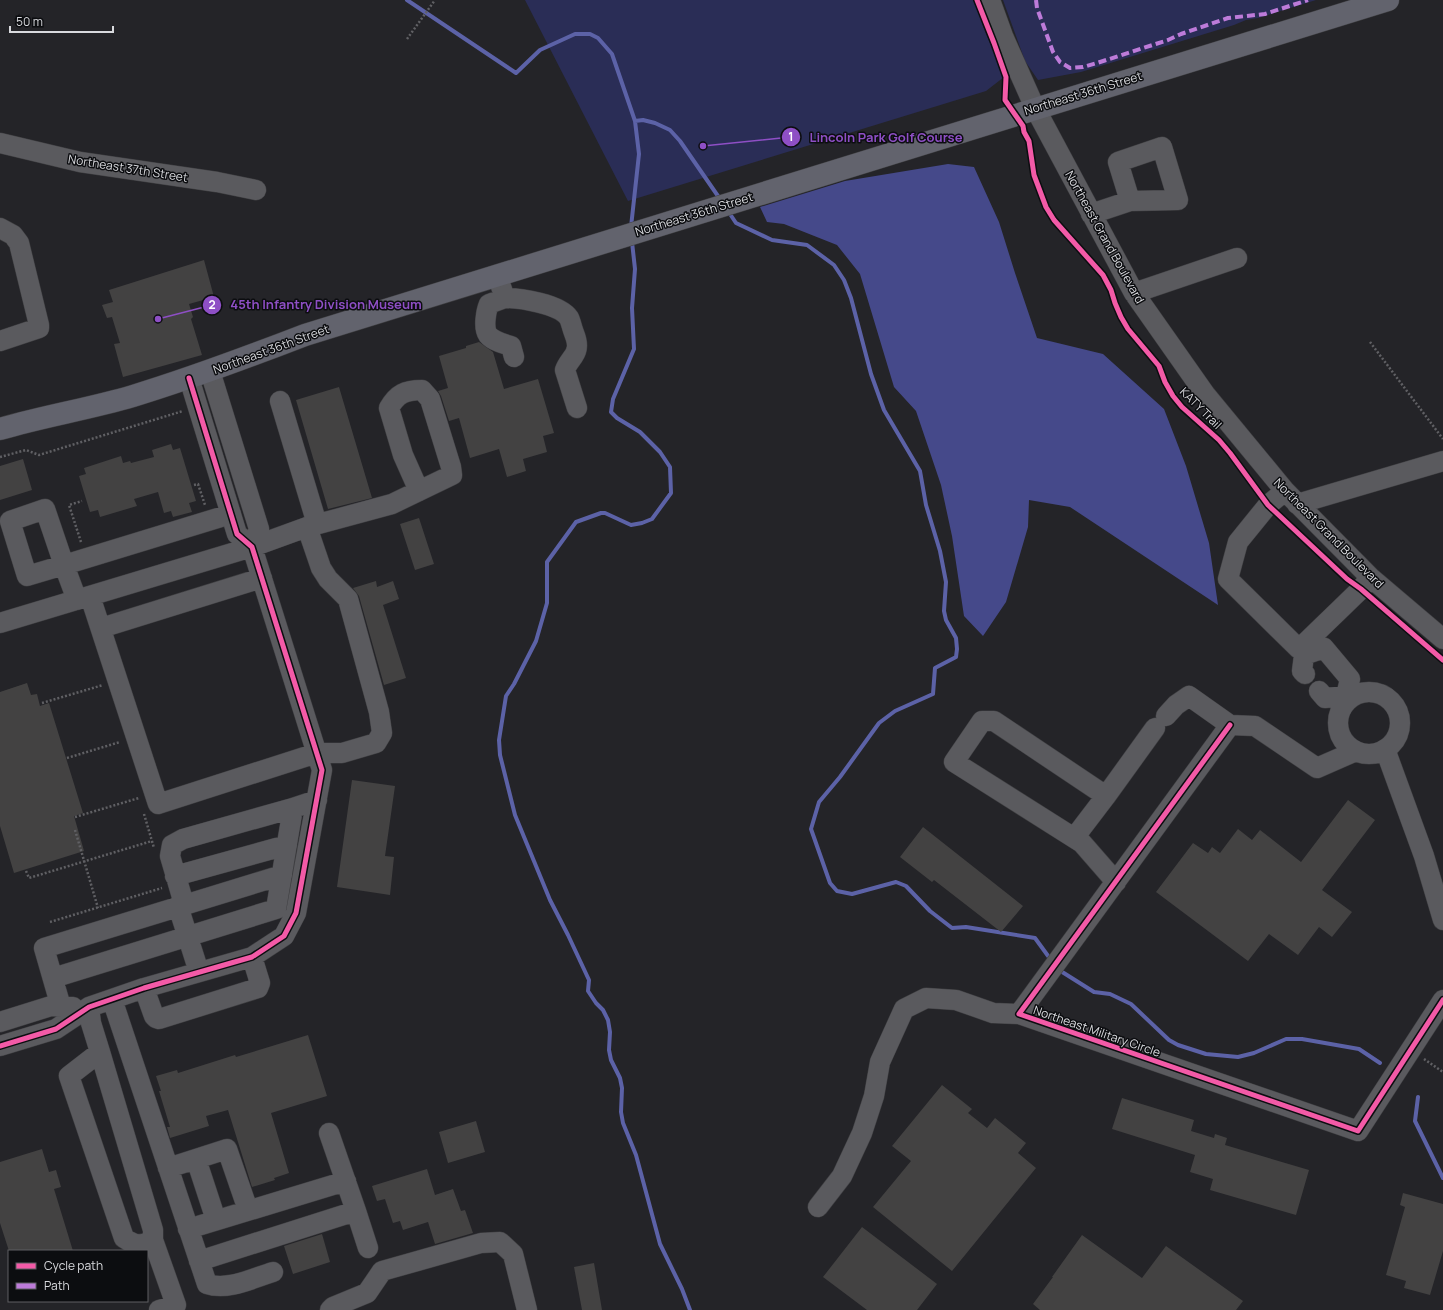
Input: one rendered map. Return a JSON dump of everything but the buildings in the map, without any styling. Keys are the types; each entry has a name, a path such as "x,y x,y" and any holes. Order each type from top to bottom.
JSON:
{"main road":[{"name":"Northeast 36th Street","path":"0,429 132,396 210,371 305,334 1388,0"}],"street":[{"name":"Northeast Grand Boulevard","path":"990,0 1003,36 1035,108 1134,293 1205,394 1291,498 1370,577 1443,639"},
{"name":"Northeast 37th Street","path":"0,144 80,162 217,182 256,190"},
{"path":"1091,214 1130,201"},
{"path":"0,228 13,235 19,243 39,325 39,328 0,341"},
{"path":"1134,293 1237,258"},
{"path":"497,275 505,298"},
{"path":"514,357 511,346 498,342 488,335 485,321 486,311 489,304 505,298 518,298 544,304 560,311 569,318 576,339 576,352 567,364 565,370 577,408"},
{"path":"210,371 259,529 252,547"},
{"path":"0,1046 56,1028 89,1007 144,988 252,957 284,936 296,913 322,770 252,547 237,534 189,378"},
{"path":"0,623 252,547 312,526 392,504 452,475 451,467 430,399 422,390 412,390 395,397 389,408 403,455 419,490"},
{"path":"231,514 64,565 101,628 158,804 317,753 342,753 376,743 382,733 380,712 348,599 328,579 321,568 312,526 280,401"},
{"path":"1302,659 1228,580 1238,542 1268,505 1443,461"},
{"path":"1302,659 1370,577"},
{"path":"101,628 262,578"},
{"path":"1302,659 1324,648 1350,679 1347,698 1341,708 1338,718 1338,728 1341,737 1347,745 1356,751 1366,754 1376,753 1385,749 1393,742 1398,733 1400,723 1394,703 1386,696 1376,692 1366,692 1347,698 1325,698 1319,691"},
{"path":"1074,838 1161,722 1176,705 1189,696 1230,725 1255,726 1317,768 1356,751"},
{"path":"1106,796 994,720 982,721 954,762 1082,843 1116,882"},
{"name":"Northeast Military Circle","path":"1230,725 1020,1014 1358,1131 1443,1000"},
{"path":"1385,749 1424,856 1443,920"},
{"path":"199,972 181,905 171,881 170,856 167,848 184,839 316,800"},
{"path":"53,978 276,909 293,808"},
{"path":"171,881 287,845"},
{"path":"61,1007 44,948 282,875"},
{"path":"144,988 154,1016 159,1019 258,988 260,984 252,957"},
{"path":"818,1208 842,1176 862,1133 874,1096 880,1062 904,1009 926,998 956,1000 993,1013 1020,1014"},
{"path":"112,999 207,1284 213,1286 232,1285 273,1272"},
{"path":"0,1022 51,1006 89,1007"},
{"path":"89,1007 100,1052 153,1235 176,1305 159,1310"},
{"path":"100,1052 69,1076 124,1238 132,1244 142,1245 153,1235"},
{"path":"329,1133 368,1248"},
{"path":"168,1168 227,1148 248,1210"},
{"path":"196,1159 216,1220"},
{"path":"188,1229 346,1181"},
{"path":"199,1261 356,1211"},
{"path":"330,1310 334,1307 369,1301 382,1271 481,1243 500,1242 513,1254 527,1310"}],"path":[{"path":"407,39 435,0"},
{"path":"1370,342 1443,439"},
{"path":"0,458 26,450 39,455 198,407"},
{"path":"81,542 69,505 82,501"},
{"path":"42,703 105,684"},
{"path":"67,758 136,737"},
{"path":"76,817 139,798 137,791"},
{"path":"26,871 28,878 152,841 167,841 167,848 152,841 144,812"},
{"path":"75,830 98,908"},
{"path":"50,922 98,908 171,881"},
{"path":"1411,1050 1443,1072"}],"shaded area":[{"path":"525,0 976,0 983,26 1004,77 986,91 628,201"},
{"path":"1003,0 1316,0 1258,18 1246,20 1081,72 1038,80 1025,61"},
{"path":"948,164 974,167 999,222 1037,338 1103,354 1164,409 1186,466 1209,543 1218,605 1070,507 1029,500 1028,527 1006,602 983,636 964,616 952,536 941,485 916,411 894,387 860,274 837,245 784,224 767,222 760,207 845,181"}],"waterway":[{"path":"407,0 516,73 540,50 575,34 590,34 598,38 612,54 635,121 639,154 631,227"},
{"path":"635,121 643,120 655,123 670,130 680,141 720,199"},
{"path":"728,211 736,223 772,240 807,245 834,265 844,280 851,298 871,374 884,410 920,471 926,505 940,551 946,582 944,611 946,620 956,638 956,657 935,668 933,694 895,711 879,723 840,777 819,802 811,829 830,883 837,891 852,894 896,882 906,886 930,911 952,928 966,927 1035,938 1051,960"},
{"path":"632,242 635,269 632,308 634,349 613,399 611,412 617,418 640,432 660,452 670,467 671,493 652,519 642,523 631,525 605,513 576,522 547,562 547,603 536,641 514,684 506,696 499,740 500,755 515,815 550,900 589,980 588,991 603,1010 608,1020 610,1032 609,1050 611,1060 620,1078 622,1088 621,1112 623,1123 636,1155 660,1244 682,1289 690,1310"},
{"path":"1059,970 1094,992 1110,994 1131,1004 1169,1040 1178,1045 1206,1054 1238,1057 1254,1053 1286,1039 1302,1039 1359,1049 1380,1063"},
{"path":"1418,1097 1415,1121 1443,1178"}],"marked path":[{"path":"1036,0 1037,8 1053,52 1060,62 1070,68 1083,67 1097,63 1168,40 1228,18 1265,14 1308,0"}],"cycle path":[{"name":"KATY Trail","path":"977,0 1006,77 1005,100 1023,126 1024,132 1029,141 1034,175 1046,207 1054,220 1103,275 1111,290 1121,317 1128,329 1159,366 1165,382 1173,396 1182,407 1219,440 1268,505 1347,579 1361,589 1443,660"},
{"path":"0,1046 56,1029 89,1007 144,988 252,957 284,936 296,913 322,770 252,547 237,534 189,378"},
{"path":"1230,725 1019,1014 1358,1131 1443,1000"}],"place":[{"name":"Lincoln Park Golf Course","path":"703,146"},
{"name":"45th Infantry Division Museum","path":"158,319"}]}
